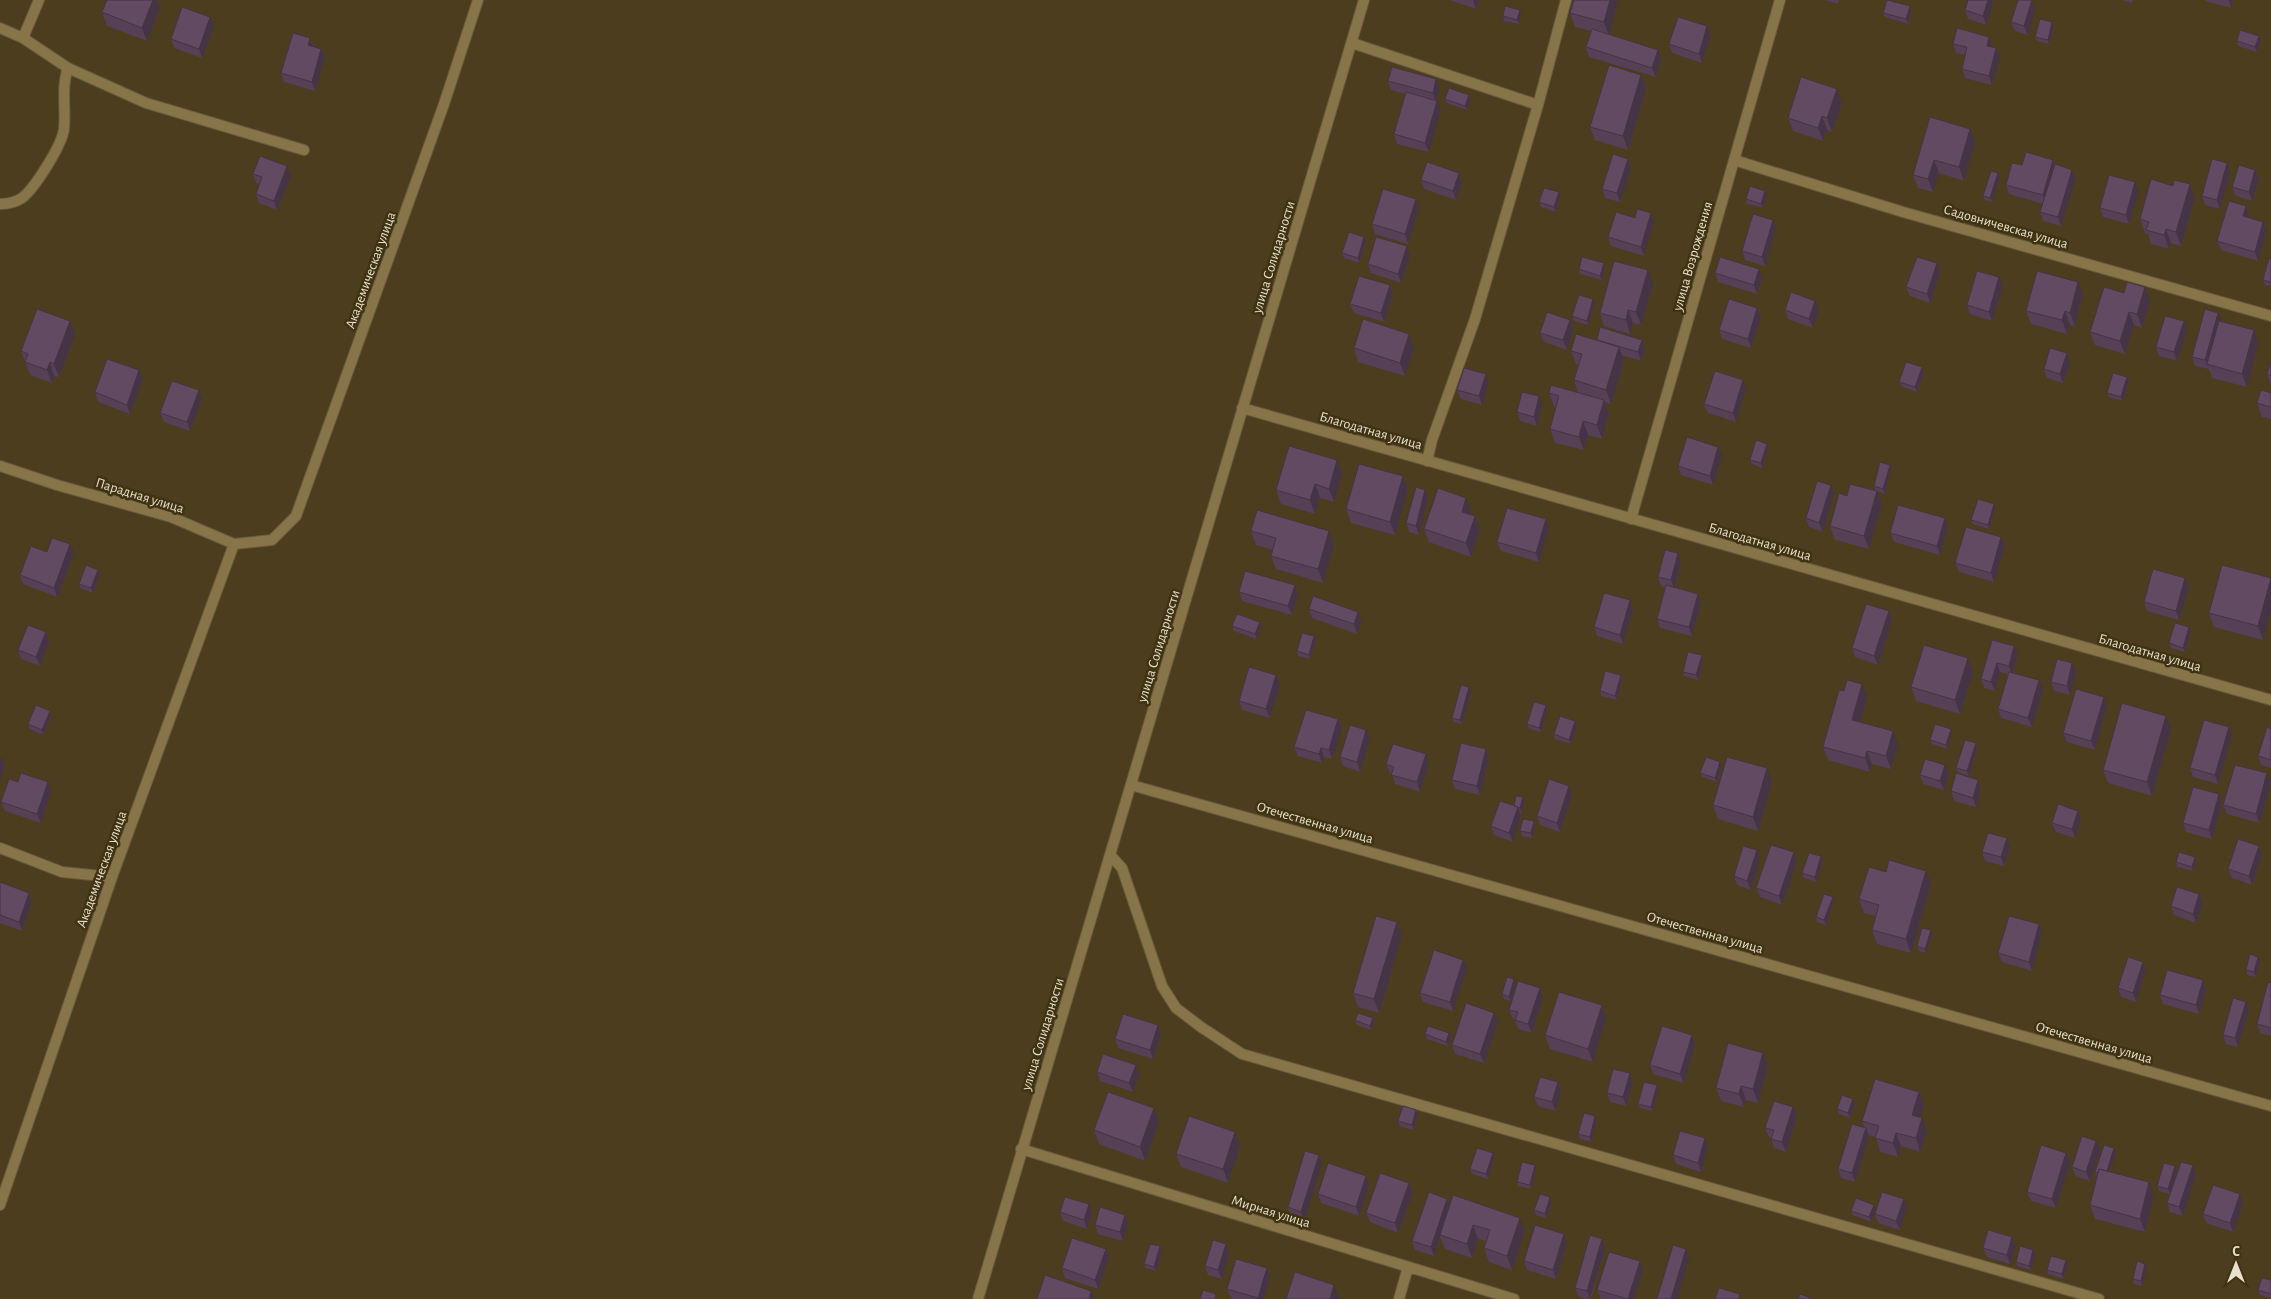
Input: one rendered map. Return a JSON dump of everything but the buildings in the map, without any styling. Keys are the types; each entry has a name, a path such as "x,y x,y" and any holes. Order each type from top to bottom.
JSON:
{"street":[{"path":"23,38 39,0"},
{"name":"Академическая улица","path":"272,540 296,516 437,123 478,0"},
{"name":"улица Солидарности","path":"978,1299 1021,1149 1111,856 1364,0"},
{"path":"1427,461 1432,440 1475,319 1538,105 1566,0"},
{"name":"улица Возрождения","path":"1631,519 1780,0"},
{"path":"0,28 23,38 68,68 146,103 304,150"},
{"path":"1352,43 1538,105"},
{"path":"0,204 7,204 22,198 56,152 64,131 64,78 68,68"},
{"name":"Садовничевская улица","path":"1734,160 1912,214 2271,316"},
{"name":"Благодатная улица","path":"1242,408 2271,700"},
{"name":"Парадная улица","path":"0,466 57,486 171,517 234,544 272,540"},
{"name":"Академическая улица","path":"0,1205 112,877 234,544"},
{"name":"Отечественная улица","path":"1131,784 2271,1106"},
{"path":"0,848 62,872 112,877"},
{"path":"1111,856 1122,868 1162,986 1176,1008 1242,1054 2099,1299"},
{"name":"Мирная улица","path":"1021,1149 1514,1299"},
{"path":"1399,1299 1408,1267"}]}
